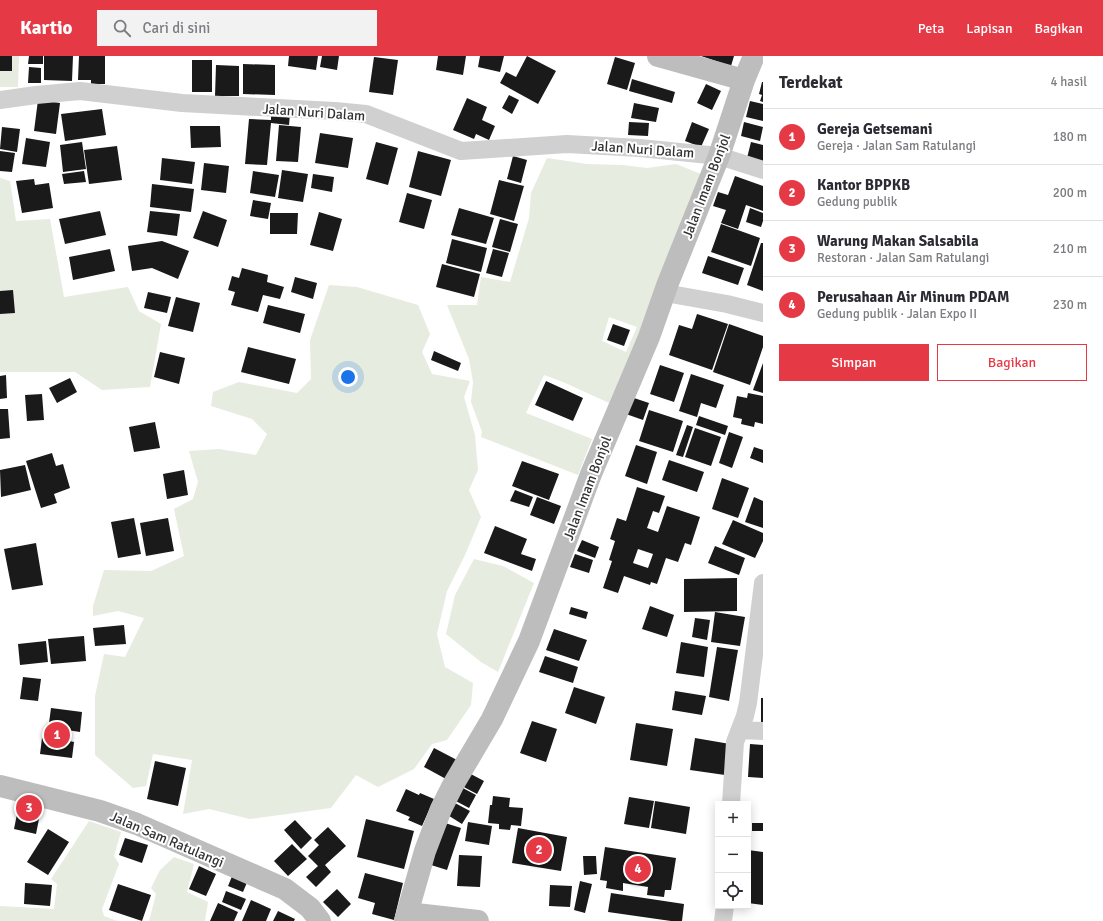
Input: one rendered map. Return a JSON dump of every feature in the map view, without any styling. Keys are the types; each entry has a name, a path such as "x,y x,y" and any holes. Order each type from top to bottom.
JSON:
{"main road":[{"path":"658,56 744,80"},
{"name":"Jalan Imam Bonjol","path":"406,917 425,851 448,794 492,719 529,641 591,474 649,337 719,156 744,80 754,56"},
{"name":"Jalan Sam Ratulangi","path":"0,786 100,811 137,824 285,889 310,908 320,921"},
{"path":"406,917 478,921"}],"street":[{"name":"Jalan Nuri Dalam","path":"0,100 80,91 182,103 335,111 366,114 461,151 567,144 640,148 719,156 763,170"},
{"path":"665,293 727,304 763,313"},
{"path":"731,801 735,742 745,716 759,652 763,583"},
{"path":"740,730 763,731"},
{"path":"723,921 725,909"}],"shaded area":[{"path":"0,56 19,56 18,87 0,87"},
{"path":"547,158 587,164 623,165 647,168 676,164 706,176 609,403 544,375 526,413 592,439 578,475 481,437 482,432 471,402 473,382 469,359 447,305 477,305 481,277 510,282 529,218 531,193","holes":["609,317 637,327 626,352 602,341"]},
{"path":"0,178 10,181 16,221 50,219 64,297 128,287 139,311 161,324 150,387 102,390 75,372 0,372"},
{"path":"329,285 357,287 418,305 430,334 422,352 432,374 470,381 464,397 475,435 478,470 469,490 481,517 465,555 447,591 437,634 445,667 473,683 471,705 447,740 432,744 414,769 378,787 356,775 331,808 250,819 209,809 183,814 192,760 153,754 146,786 133,788 95,755 95,696 104,654 125,657 144,618 118,611 93,616 93,606 104,570 151,571 184,556 174,509 193,499 198,482 189,451 219,449 256,455 267,434 252,419 211,406 213,392 239,382 297,393 311,379 310,340"},
{"path":"474,559 503,566 534,583 498,672 481,662 446,634 455,595"},
{"path":"89,821 121,832 114,856 119,864 102,909 104,916 117,921 0,921 0,906 54,909 57,884 51,879"},
{"path":"174,857 194,864 187,892 208,902 205,921 149,921 156,894 151,888 160,870"}],"building":[{"path":"0,56 12,56 12,71 0,71"},
{"path":"29,56 43,56 43,64 28,64"},
{"path":"44,56 73,56 72,81 44,80"},
{"path":"79,56 105,56 105,84 91,84 91,80 78,80"},
{"path":"289,56 318,56 316,70 288,66"},
{"path":"322,56 339,56 337,70 320,67"},
{"path":"438,56 466,56 463,75 436,70"},
{"path":"480,56 504,56 500,72 478,67"},
{"path":"527,56 556,71 538,104 500,83 506,72 516,77"},
{"path":"701,56 734,56 731,66"},
{"path":"374,57 398,60 393,95 369,92"},
{"path":"615,57 635,63 627,90 607,84"},
{"path":"192,60 212,60 212,92 192,92"},
{"path":"243,64 275,65 275,95 243,94"},
{"path":"216,65 239,66 239,96 215,96"},
{"path":"29,67 41,68 41,83 28,83"},
{"path":"632,79 675,92 672,103 629,91"},
{"path":"762,82 763,102 760,101 762,95 759,94"},
{"path":"706,84 721,91 712,110 697,103"},
{"path":"509,95 519,100 512,114 502,108"},
{"path":"467,98 487,107 482,120 495,126 489,140 476,134 474,139 453,130"},
{"path":"38,100 60,103 56,134 34,131"},
{"path":"750,101 763,104 763,121 746,117"},
{"path":"634,103 659,108 656,122 631,118"},
{"path":"102,109 106,135 65,141 61,114"},
{"path":"271,112 290,114 289,125 271,123 267,165 245,164 249,119 271,120"},
{"path":"629,122 649,123 648,136 628,135"},
{"path":"692,122 709,129 701,147 685,141"},
{"path":"744,122 763,127 760,141 741,136"},
{"path":"279,125 301,127 298,162 276,161"},
{"path":"190,126 220,126 221,147 191,148"},
{"path":"2,127 20,129 17,152 0,149"},
{"path":"320,133 353,138 348,168 315,163"},
{"path":"26,138 50,142 46,167 22,164"},
{"path":"82,142 86,169 63,172 60,145"},
{"path":"376,142 398,148 388,185 366,179"},
{"path":"751,142 763,145 763,162 747,158"},
{"path":"117,146 122,180 89,184 84,150"},
{"path":"0,151 15,153 12,172 0,171"},
{"path":"418,151 451,160 441,196 409,187"},
{"path":"513,156 527,160 521,183 507,179"},
{"path":"162,158 195,162 192,184 160,180"},
{"path":"204,163 229,166 226,193 201,190"},
{"path":"282,170 308,174 303,202 278,198"},
{"path":"84,171 86,182 64,184 62,174"},
{"path":"253,171 279,175 275,197 250,193"},
{"path":"313,174 334,177 332,192 311,188"},
{"path":"735,176 763,186 763,211 746,205 738,229 721,223 726,210 713,206 718,192 728,195"},
{"path":"34,179 35,185 49,183 53,208 22,213 16,181"},
{"path":"499,180 524,186 514,221 490,214"},
{"path":"152,184 194,189 191,212 150,207"},
{"path":"407,193 432,200 424,229 399,222"},
{"path":"253,200 271,203 268,219 250,216"},
{"path":"459,208 494,218 486,244 451,235"},
{"path":"750,208 763,213 761,227 746,222"},
{"path":"100,211 106,235 65,244 59,219"},
{"path":"150,211 180,214 177,236 147,232"},
{"path":"203,211 227,220 218,247 193,238"},
{"path":"319,212 342,219 333,251 310,245"},
{"path":"270,213 298,213 297,234 270,234"},
{"path":"500,219 518,224 510,252 492,247"},
{"path":"721,224 760,238 751,266 711,252"},
{"path":"452,239 487,248 481,272 446,263"},
{"path":"162,241 189,251 178,279 152,268 132,271 128,246"},
{"path":"761,243 763,243 763,291 747,285"},
{"path":"110,249 115,271 73,280 69,257"},
{"path":"493,249 509,253 502,277 486,273"},
{"path":"708,256 744,268 738,285 702,273"},
{"path":"442,264 480,274 474,297 436,287"},
{"path":"242,268 268,275 267,282 284,287 280,299 263,295 258,312 231,305 235,292 228,290 232,276 239,278"},
{"path":"295,277 317,283 313,299 291,292"},
{"path":"13,290 15,313 0,314 0,291"},
{"path":"148,292 171,297 167,313 144,308"},
{"path":"176,297 200,303 193,332 168,326"},
{"path":"268,305 305,314 300,333 263,323"},
{"path":"697,314 728,324 712,370 669,355 679,325 692,329"},
{"path":"613,324 630,330 624,346 607,340"},
{"path":"729,324 763,336 763,347 750,385 713,372"},
{"path":"248,347 296,359 289,384 241,372"},
{"path":"434,351 461,363 458,371 431,360"},
{"path":"160,352 185,358 179,384 154,377"},
{"path":"763,363 763,393 753,390"},
{"path":"660,365 684,373 674,402 650,394"},
{"path":"691,374 724,385 716,408 701,403 697,417 679,411"},
{"path":"6,375 7,398 0,399 0,376"},
{"path":"70,378 77,392 57,403 49,388"},
{"path":"546,381 583,398 573,421 535,405"},
{"path":"748,393 763,396 763,424 755,422 754,427 741,424 742,419 733,417 737,396 747,398"},
{"path":"42,394 44,420 27,421 25,395"},
{"path":"631,397 649,403 643,420 626,414"},
{"path":"0,409 8,409 10,438 0,439"},
{"path":"649,410 683,421 673,452 639,441"},
{"path":"699,416 728,426 725,435 696,425"},
{"path":"155,422 160,448 134,452 129,427"},
{"path":"687,425 693,427 683,457 676,455"},
{"path":"695,428 721,437 711,466 685,457"},
{"path":"729,432 743,437 732,468 719,463"},
{"path":"636,445 657,452 647,484 625,476"},
{"path":"754,447 763,450 763,463 750,458"},
{"path":"52,453 56,466 63,464 70,488 54,494 57,503 41,508 26,461"},
{"path":"669,460 704,472 697,492 662,480"},
{"path":"522,461 559,474 549,500 512,486"},
{"path":"25,465 31,490 1,497 0,470"},
{"path":"184,470 188,495 167,499 163,474"},
{"path":"722,478 749,488 738,518 712,509"},
{"path":"637,487 665,496 659,513 653,511 647,528 658,532 667,506 700,517 691,545 685,543 678,562 666,558 657,584 651,582 650,585 624,576 618,593 603,588 612,561 609,560 615,541 610,539 617,518 626,521","holes":["638,549 653,554 648,568 633,563"]},
{"path":"515,490 533,497 529,507 510,501"},
{"path":"537,497 561,506 554,524 530,515"},
{"path":"754,497 763,501 763,528 745,522"},
{"path":"134,518 141,554 118,558 111,522"},
{"path":"168,518 174,551 146,556 140,523"},
{"path":"733,520 763,533 763,541 755,558 722,544"},
{"path":"495,526 527,539 521,554 536,559 532,571 484,553"},
{"path":"582,540 599,547 595,558 577,551"},
{"path":"36,543 43,585 12,590 4,549"},
{"path":"715,546 745,558 739,575 708,563"},
{"path":"575,554 593,560 589,573 570,567"},
{"path":"737,578 737,611 684,612 684,579"},
{"path":"650,606 674,615 667,637 642,629"},
{"path":"571,607 588,612 586,619 569,614"},
{"path":"715,612 745,617 740,646 711,642"},
{"path":"695,618 710,620 707,640 692,637"},
{"path":"124,625 126,644 95,646 93,628"},
{"path":"554,629 587,640 579,661 546,650"},
{"path":"84,636 86,661 51,664 48,639"},
{"path":"46,641 48,662 20,665 18,644"},
{"path":"681,642 708,647 704,677 676,673"},
{"path":"717,647 738,650 729,701 709,697"},
{"path":"545,656 578,667 573,683 539,672"},
{"path":"23,677 41,679 38,701 20,699"},
{"path":"574,687 605,697 596,724 565,713"},
{"path":"675,691 706,696 702,715 672,710"},
{"path":"761,698 763,698 763,722 761,722"},
{"path":"51,708 82,712 80,732 67,730 65,740 74,742 72,758 40,754 42,738 47,738"},
{"path":"532,721 557,729 546,762 520,753"},
{"path":"636,723 673,729 667,766 630,760"},
{"path":"695,738 730,744 725,775 690,770"},
{"path":"750,744 763,745 763,778 748,777"},
{"path":"434,748 457,760 446,779 424,767"},
{"path":"155,761 186,768 178,806 147,799"},
{"path":"467,772 484,781 477,794 460,785"},
{"path":"459,786 476,795 469,808 452,799"},
{"path":"406,789 419,795 420,793 434,799 422,826 408,820 410,817 396,811"},
{"path":"493,796 510,798 509,807 523,808 521,826 511,825 510,830 499,829 499,824 488,823 490,805 492,805"},
{"path":"629,797 654,801 649,828 624,824"},
{"path":"655,801 690,807 686,834 651,828"},
{"path":"453,802 470,811 462,824 446,814"},
{"path":"19,804 41,809 36,834 14,829"},
{"path":"366,819 414,831 404,869 357,857"},
{"path":"295,820 312,838 301,849 284,830"},
{"path":"468,822 492,826 489,845 465,841"},
{"path":"445,823 461,828 447,870 431,865"},
{"path":"752,823 763,823 763,831 752,831"},
{"path":"328,827 346,846 325,865 331,872 316,887 306,877 318,866 308,856 319,845 314,840"},
{"path":"518,828 567,837 561,871 512,863"},
{"path":"48,829 69,842 48,875 27,862"},
{"path":"125,838 148,845 142,863 119,855"},
{"path":"292,844 307,859 288,876 274,861"},
{"path":"605,847 676,858 671,890 665,890 664,897 647,895 648,887 623,883 623,891 606,888 607,881 600,880"},
{"path":"751,850 763,852 763,905 751,903"},
{"path":"459,855 482,856 480,887 457,886"},
{"path":"583,856 596,856 597,874 584,875"},
{"path":"199,866 216,874 206,896 189,889"},
{"path":"365,873 403,883 394,920 372,914 375,903 358,898"},
{"path":"233,874 248,880 243,892 228,886"},
{"path":"580,881 592,884 585,913 574,910"},
{"path":"25,883 52,885 50,906 24,904"},
{"path":"118,884 151,895 142,921 109,910"},
{"path":"550,885 572,886 570,907 549,906"},
{"path":"337,889 351,904 338,917 323,902"},
{"path":"226,891 246,899 241,910 222,902"},
{"path":"611,893 684,904 682,921 671,921 608,912"},
{"path":"251,900 271,909 266,921 242,921"},
{"path":"218,903 238,912 234,921 210,921"},
{"path":"278,911 295,919 294,921 273,921"}],"place":[{"name":"Gereja Getsemani","path":"57,735"},
{"name":"Warung Makan Salsabila","path":"29,808"},
{"name":"Kantor BPPKB","path":"539,850"},
{"name":"Perusahaan Air Minum PDAM","path":"638,869"}]}
